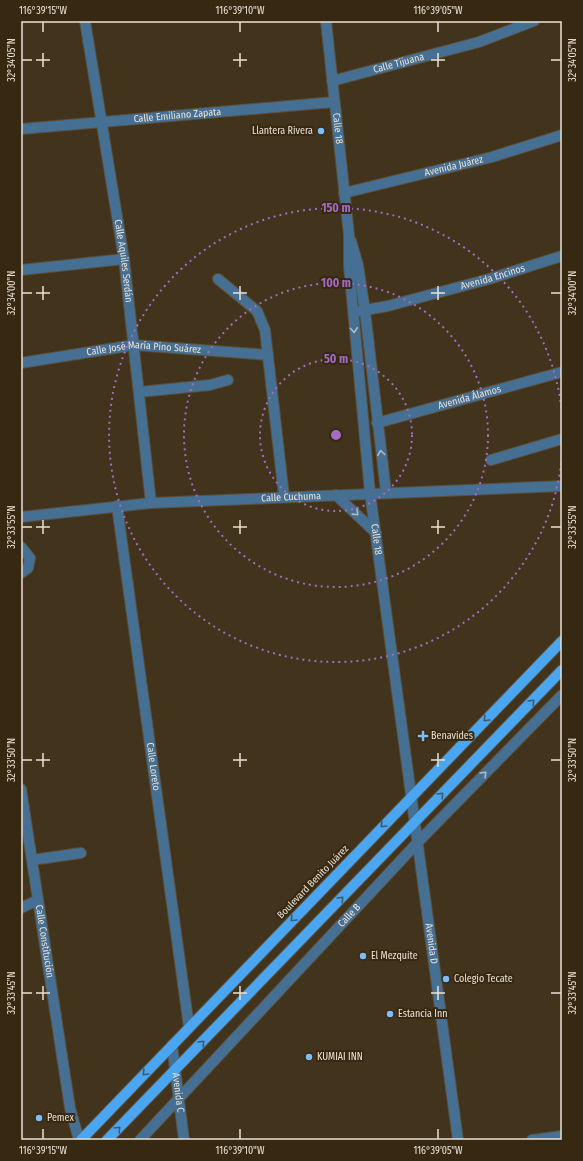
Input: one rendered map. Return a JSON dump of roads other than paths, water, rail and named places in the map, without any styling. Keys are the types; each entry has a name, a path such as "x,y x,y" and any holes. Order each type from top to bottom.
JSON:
{"main road":[{"name":"Boulevard Benito Juárez","path":"80,1140 562,641"},
{"path":"107,1140 562,670"}],"street":[{"name":"Calle Aquiles Serdán","path":"85,21 124,259 151,503"},
{"name":"Calle 18","path":"326,21 349,235 349,266 370,493 410,797 418,842"},
{"name":"Calle Tijuana","path":"332,82 479,42 534,21"},
{"name":"Calle Emiliano Zapata","path":"21,129 334,102"},
{"name":"Avenida Juárez","path":"344,193 492,157 562,135"},
{"name":"Calle 18","path":"349,235 356,257 365,311 386,492"},
{"name":"Avenida Encinos","path":"353,312 365,311 482,281 562,256"},
{"path":"21,270 124,259"},
{"path":"218,279 257,311 265,330 284,496"},
{"name":"Calle José María Pino Suárez","path":"21,363 134,345 268,355"},
{"name":"Avenida Álamos","path":"377,423 562,372"},
{"path":"139,392 210,385 228,380"},
{"path":"491,460 562,439"},
{"name":"Calle Cuchuma","path":"21,517 151,503 284,496 562,486"},
{"path":"336,495 376,533"},
{"name":"Calle Loreto","path":"117,506 189,1027"},
{"path":"21,547 30,558 28,568 21,573"},
{"name":"Calle B","path":"140,1140 418,842 562,695"},
{"name":"Calle Constitución","path":"21,789 70,1108 80,1140"},
{"name":"Avenida D","path":"418,842 458,1140"},
{"path":"32,860 81,853"},
{"path":"21,908 38,900"},
{"name":"Avenida C","path":"172,1045 184,1140"},
{"path":"532,1140 562,1136"}],"place":[{"name":"Llantera Rivera","path":"321,131"},
{"name":"Benavides","path":"423,736"},
{"name":"El Mezquite","path":"363,956"},
{"name":"Colegio Tecate","path":"446,979"},
{"name":"Estancia Inn","path":"390,1014"},
{"name":"KUMIAI INN","path":"309,1057"},
{"name":"Pemex","path":"39,1118"}]}
